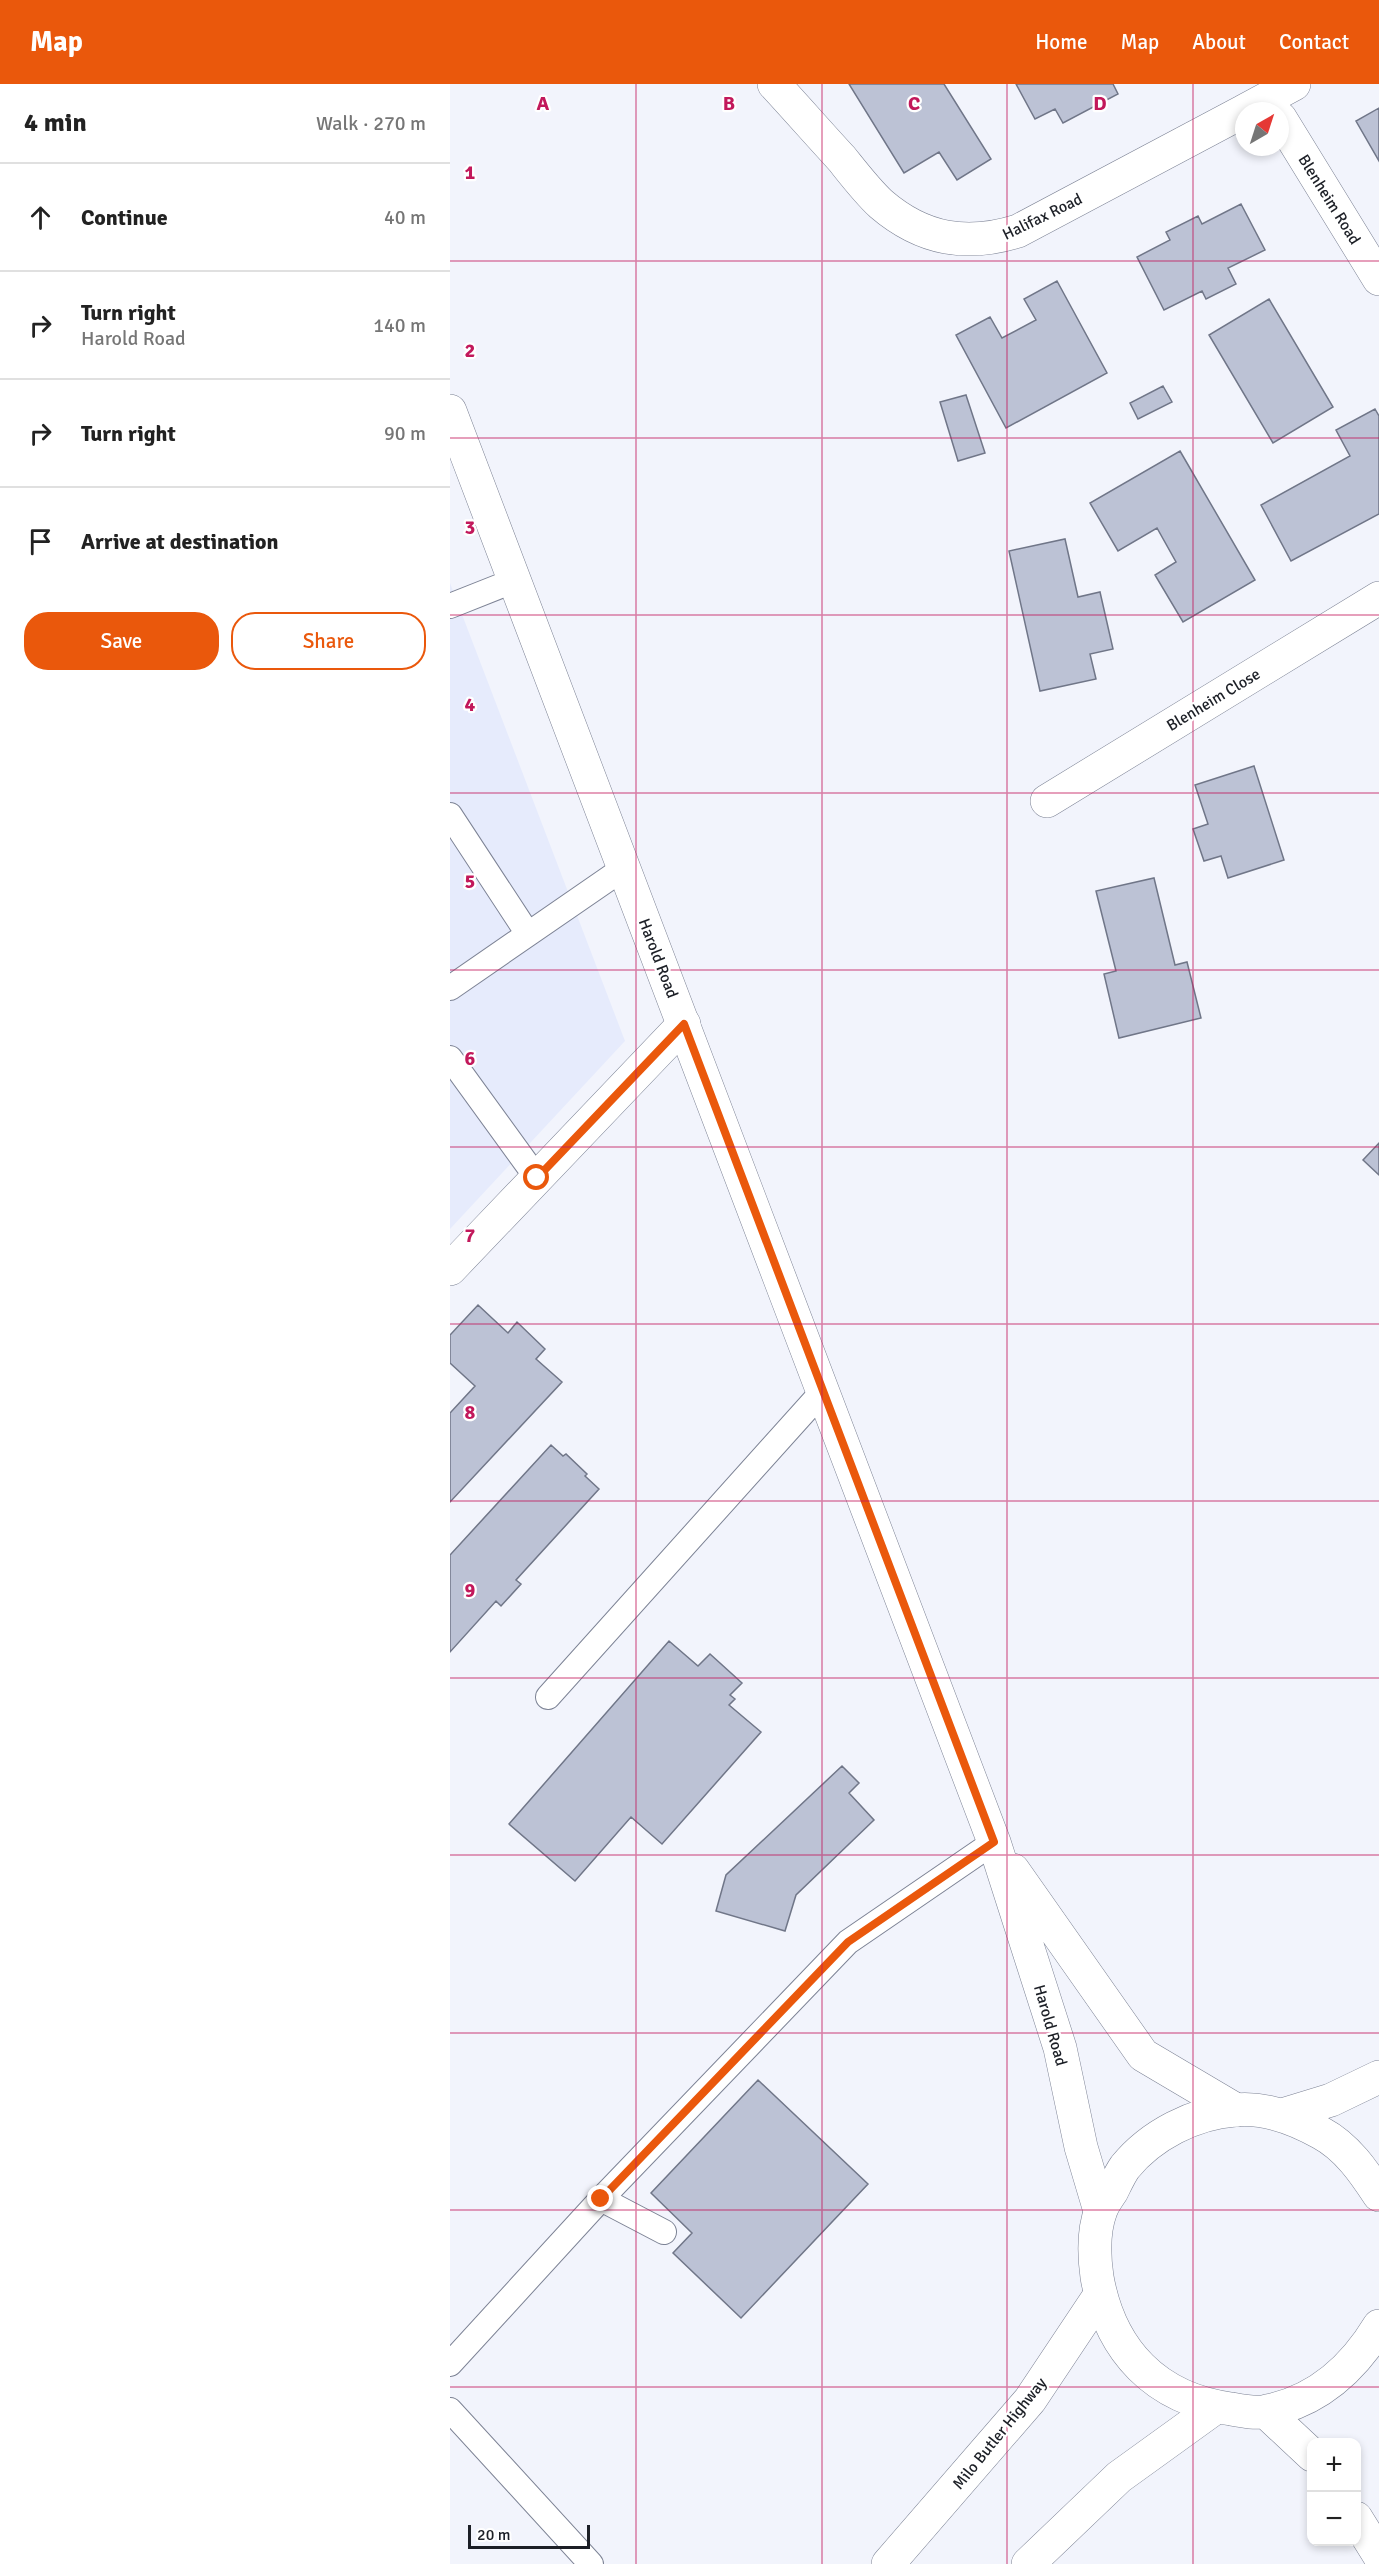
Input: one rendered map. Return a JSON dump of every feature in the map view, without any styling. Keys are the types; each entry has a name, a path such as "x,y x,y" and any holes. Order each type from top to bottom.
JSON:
{"main road":[{"name":"Halifax Road","path":"774,84 881,204 915,226 946,237 970,240 993,239 1018,231 1235,119"},
{"name":"Blenheim Road","path":"1289,139 1379,279"},
{"name":"Harold Road","path":"450,411 994,1842 1060,2048 1081,2146 1100,2211"},
{"name":"Blenheim Close","path":"1047,801 1379,598"},
{"path":"450,1269 684,1024"},
{"name":"Harold Road","path":"994,1842 1143,2055 1236,2110"},
{"path":"1282,2115 1331,2100 1379,2077"},
{"path":"1379,2195 1359,2164 1323,2134 1282,2115 1236,2110 1191,2119 1158,2137 1125,2167 1100,2211 1093,2255 1100,2295 1114,2333 1131,2359 1160,2383 1183,2396 1216,2407 1266,2412 1301,2401 1331,2383 1362,2353 1379,2326"},
{"name":"Milo Butler Highway","path":"888,2564 1030,2400 1100,2295"},
{"path":"1028,2564 1119,2476 1216,2407"},
{"path":"1266,2412 1307,2451"},
{"path":"1361,2526 1379,2555"}],"lane":[{"path":"450,606 513,581"},
{"path":"450,815 528,934"},
{"path":"450,988 624,868"},
{"path":"450,1058 537,1178"},
{"path":"549,1697 822,1392"},
{"path":"450,2364 601,2199 848,1942 994,1842"},
{"path":"601,2199 664,2232"},
{"path":"450,2410 591,2564"}],"shaded area":[{"path":"450,583 625,1041 450,1229"}],"building":[{"path":"849,84 944,84 991,159 957,180 939,152 904,173"},
{"path":"1016,84 1113,84 1118,94 1063,123 1055,109 1035,119"},
{"path":"1379,108 1379,161 1356,121"},
{"path":"1241,204 1265,250 1228,268 1236,284 1206,299 1202,291 1164,310 1137,257 1170,240 1166,232 1198,216 1202,224"},
{"path":"1057,281 1107,373 1006,428 956,335 990,317 1002,338 1036,320 1024,299"},
{"path":"1269,299 1333,407 1273,443 1209,335"},
{"path":"1163,386 1172,402 1138,419 1130,403"},
{"path":"966,395 985,453 958,461 940,402"},
{"path":"1375,409 1379,416 1379,514 1291,561 1261,505 1350,456 1336,430"},
{"path":"1180,451 1255,580 1183,622 1155,575 1176,562 1157,528 1118,551 1090,503"},
{"path":"1065,539 1078,597 1100,592 1113,649 1090,654 1096,679 1040,691 1009,551"},
{"path":"1254,766 1284,860 1228,878 1221,856 1204,861 1193,829 1208,824 1195,785"},
{"path":"1154,878 1175,965 1187,962 1201,1018 1119,1038 1104,974 1116,971 1096,891"},
{"path":"1379,1143 1379,1175 1363,1160"},
{"path":"478,1305 508,1333 517,1322 545,1349 536,1359 562,1382 450,1502 450,1413 475,1386 450,1363 450,1335"},
{"path":"551,1445 563,1456 566,1454 599,1489 516,1580 521,1584 501,1606 496,1601 450,1652 450,1555"},
{"path":"669,1641 698,1666 710,1654 742,1683 730,1695 735,1699 729,1705 761,1732 662,1844 631,1817 575,1881 509,1824"},
{"path":"842,1766 859,1783 849,1793 874,1820 796,1895 785,1931 716,1911 726,1875"},
{"path":"758,2080 868,2184 741,2318 673,2253 692,2233 651,2193"}],"route":[{"path":"537,1178 684,1024 994,1842 848,1942 601,2199"}]}
